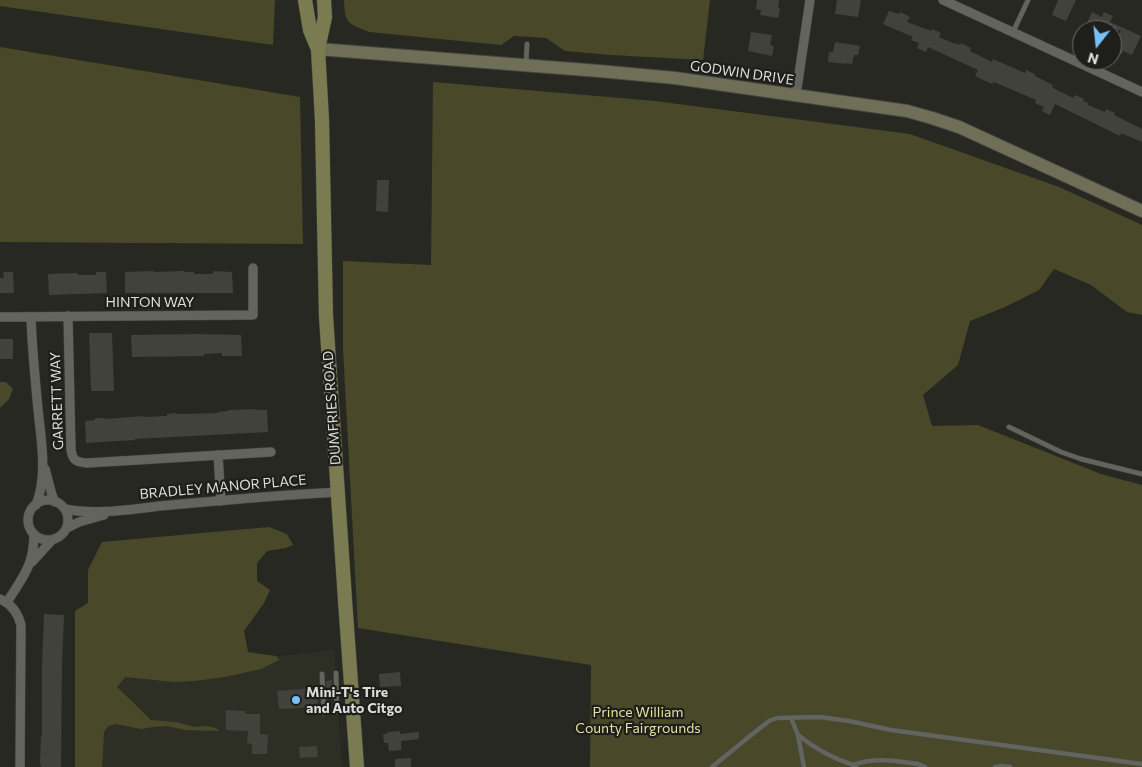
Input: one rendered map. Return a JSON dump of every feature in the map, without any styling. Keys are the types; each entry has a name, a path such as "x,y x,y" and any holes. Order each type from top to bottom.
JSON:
{"main road":[{"name":"DUMFRIES ROAD","path":"305,0 310,30 318,49"},
{"name":"DUMFRIES ROAD","path":"324,0 326,17 318,49 322,120 326,316 358,767"}],"street":[{"path":"796,95 810,0"},
{"path":"943,0 1142,92"},
{"name":"GODWIN DRIVE","path":"318,49 675,78 887,108 932,118 968,131 1142,211"},
{"name":"HINTON WAY","path":"0,317 253,315 253,268"},
{"name":"GARRETT WAY","path":"68,316 71,450 72,456 76,461 87,463 271,452"},
{"path":"31,317 44,464 55,502"},
{"path":"218,455 221,500"},
{"path":"36,505 41,490 44,464"},
{"name":"BRADLEY MANOR PLACE","path":"65,510 111,512 221,500 338,492"},
{"path":"42,502 55,502 65,510 68,522 67,528 58,538 52,540 42,539 34,534 30,528 29,515 36,505 42,502"},
{"name":"BRADLEY MANOR PLACE","path":"67,528 79,522 111,512"},
{"path":"20,767 21,632 19,618 12,606 3,600 26,572 30,564 34,534"},
{"path":"30,564 52,540"}],"lane":[{"path":"1013,32 1028,0"},
{"path":"526,65 527,44"},
{"path":"1009,427 1061,452 1142,474"},
{"path":"336,673 337,712"},
{"path":"322,674 324,713"},
{"path":"712,767 769,721 777,718 820,717 909,733 1142,764"},
{"path":"792,718 798,735 804,767"},
{"path":"798,735 820,751 855,766 862,761 874,760 911,763 925,767"},
{"path":"995,767 1010,767"}],"shaded area":[{"path":"334,650 342,767 92,767 90,676"}],"green space":[{"path":"0,0 275,0 273,45 0,6"},
{"path":"344,0 710,0 703,60 565,51 546,38 514,36 501,45 369,32 349,22 345,14"},
{"path":"0,47 300,97 303,244 0,242"},
{"name":"Prince William County Fairgrounds","path":"433,82 655,101 910,134 1059,187 1142,225 1142,315 1127,312 1091,285 1054,269 1039,290 1005,307 970,321 958,365 923,395 932,426 978,425 1101,474 1142,485 1142,767 590,767 591,665 358,628 343,348 343,261 431,265"},
{"path":"0,382 6,382 13,389 9,399 0,408"},
{"path":"269,527 287,534 293,545 267,551 257,563 257,581 270,590 264,603 244,631 248,652 276,656 279,660 261,669 225,677 194,681 174,682 125,677 117,687 151,720 176,722 194,727 206,726 216,728 219,731 185,730 167,726 141,729 116,724 108,726 104,732 102,767 75,767 75,611 88,603 88,570 102,542"}],"building":[{"path":"757,0 779,0 778,18 760,15 761,10 756,9"},
{"path":"837,0 861,0 858,17 835,14"},
{"path":"1058,0 1076,0 1066,21 1052,15"},
{"path":"889,11 899,14 900,12 910,17 907,22 941,33 939,37 955,44 960,45 961,43 971,48 970,51 992,62 993,59 1025,73 1026,70 1073,98 1075,95 1084,99 1083,101 1088,103 1088,105 1105,112 1106,109 1115,113 1114,115 1142,129 1142,142 1121,133 1120,136 1055,104 1050,115 1042,111 1044,107 1035,103 1036,100 975,76 978,70 928,47 926,52 917,48 919,43 911,40 913,37 883,24"},
{"path":"1092,12 1102,17 1104,12 1113,16 1111,20 1088,20"},
{"path":"1122,27 1141,36 1132,55 1123,51 1122,54"},
{"path":"751,32 772,35 770,45 774,46 772,56 748,51"},
{"path":"835,42 860,46 858,55 854,55 852,64 828,62 829,52 833,52"},
{"path":"377,180 389,180 388,212 376,211"},
{"path":"184,271 194,272 194,274 213,274 213,271 232,272 233,293 125,293 125,272"},
{"path":"3,272 13,272 14,293 0,293 0,278 4,278"},
{"path":"96,272 106,272 107,293 49,295 48,274 78,273 78,275 96,275"},
{"path":"89,333 112,333 114,391 91,391"},
{"path":"131,335 241,335 242,356 222,356 222,353 204,354 204,356 132,357"},
{"path":"0,339 13,339 13,359 0,359"},
{"path":"228,410 267,410 268,432 86,443 85,421 95,420 95,418 167,416 167,414 176,413 218,413"},
{"path":"44,614 64,615 61,767 41,767 40,762"},
{"path":"400,672 401,686 380,687 379,674"},
{"path":"332,680 332,694 327,695 326,681"},
{"name":"Mini-T's Tire and Auto Citgo","path":"319,686 319,695 317,695 318,707 279,709 277,691"},
{"path":"226,710 245,711 245,714 260,714 260,734 268,735 267,754 252,754 252,744 247,743 248,731 226,730"},
{"path":"400,731 400,734 419,732 419,739 401,741 401,750 389,751 388,743 384,743 383,734"},
{"path":"317,746 318,757 300,758 299,747"},
{"path":"411,758 411,767 395,767 395,759"}],"place":[{"name":"Mini-T's Tire and Auto Citgo","path":"296,700"}]}
